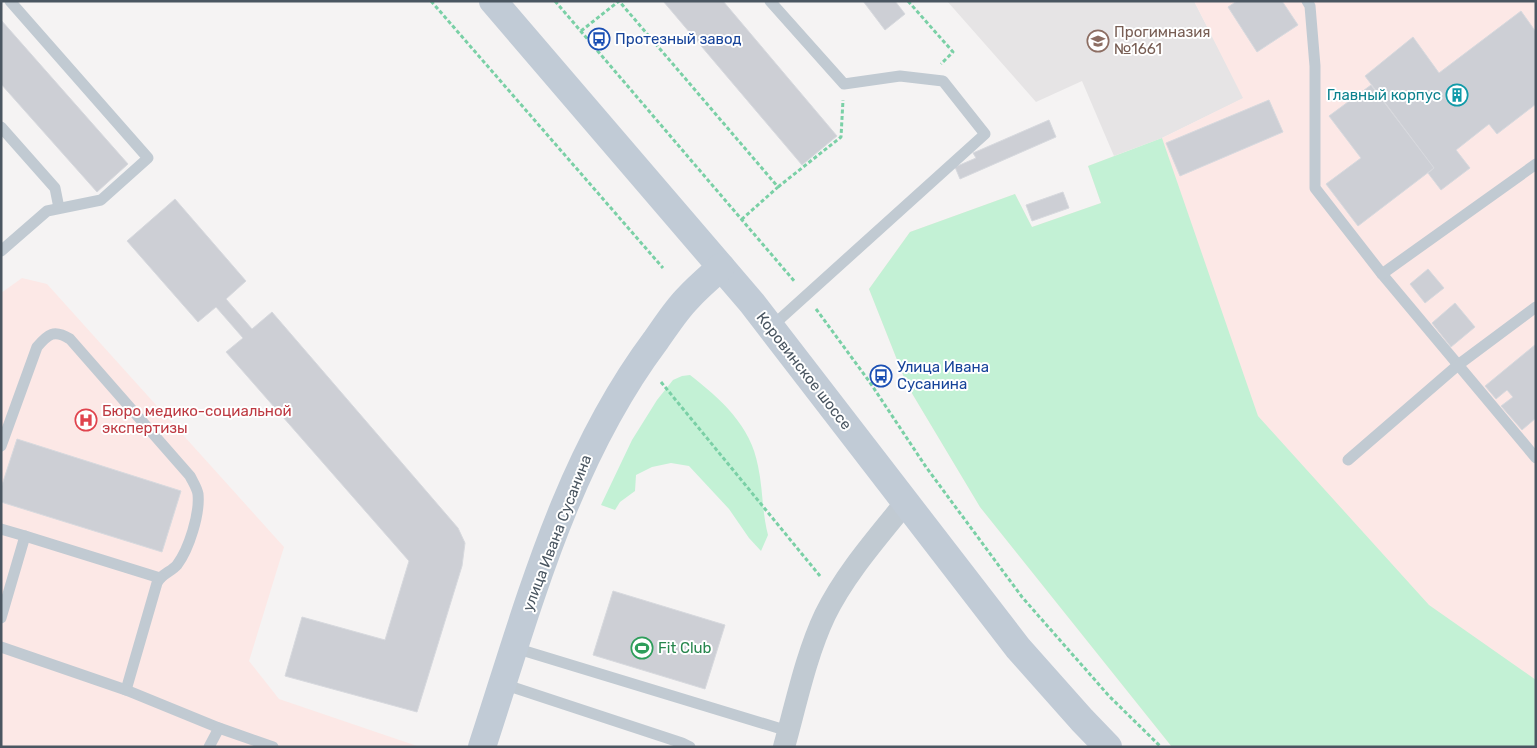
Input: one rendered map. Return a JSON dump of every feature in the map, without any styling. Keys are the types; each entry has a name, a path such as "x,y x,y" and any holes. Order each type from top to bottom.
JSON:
{"main road":[{"name":"Коровинское шоссе","path":"493,1 752,303 1018,648 1108,747"},
{"name":"улица Ивана Сусанина","path":"482,747 548,550 567,499 590,448 627,380 687,298 721,267"}],"street":[{"path":"786,739 809,659 825,616 835,597 853,571 906,502"}],"lane":[{"path":"1,251 47,211 101,200 148,158 10,1"},
{"path":"770,1 844,84 900,76 943,81 985,134 770,328"},
{"path":"1307,1 1310,6 1316,66 1316,188 1382,274 1536,458"},
{"path":"1,127 55,188 59,208"},
{"path":"1382,274 1536,164"},
{"path":"1348,460 1458,365 1536,307"},
{"path":"1,446 37,346 45,337 53,333 70,339 190,476 198,492 198,506 187,548 176,566 160,578 126,690"},
{"path":"1,529 160,578"},
{"path":"1,618 25,536"},
{"path":"1,647 126,690 219,728 273,747"},
{"path":"515,648 786,739"},
{"path":"503,684 690,747"},
{"path":"209,747 219,728"}],"path":[{"path":"431,1 663,268"},
{"path":"555,1 806,296 869,381 926,467 1022,598 1109,696 1161,747"},
{"path":"581,31 619,1 778,187"},
{"path":"908,1 952,52 925,79"},
{"path":"741,220 778,187 841,137 844,84"},
{"path":"661,382 820,576"}],"shaded area":[{"name":"Прогимназия №1661","path":"947,1 1194,1 1244,98 1162,138 1114,156 1082,81 1036,102"},
{"path":"1194,1 1536,1 1536,747 1172,747 980,507 907,385 869,289 910,232 1015,194 1032,227 1101,203 1088,166 1162,138 1243,98"},
{"name":"Бюро медико-социальной экспертизы","path":"22,278 47,284 284,547 249,661 279,699 420,747 1,747 1,293"}],"green space":[{"path":"1162,138 1258,416 1429,605 1536,680 1536,747 1172,747 980,507 907,385 869,289 910,232 1015,194 1032,227 1101,203 1088,166"},
{"path":"690,375 733,414 749,438 760,475 768,535 761,551 749,538 729,509 689,466 671,463 652,467 636,475 635,491 620,502 615,510 601,505 632,440 657,400 673,380"}],"building":[{"path":"663,1 723,1 837,136 802,165"},
{"path":"863,1 895,1 905,14 885,30"},
{"path":"1237,1 1282,1 1298,25 1257,52 1228,7"},
{"name":"Главный корпус","path":"1521,11 1536,32 1536,104 1497,134 1489,124 1456,150 1470,168 1441,190 1428,173 1434,168 1365,76 1413,37 1439,73"},
{"path":"1,20 128,164 97,192 1,84"},
{"path":"1371,85 1434,168 1358,226 1326,184 1361,158 1329,116"},
{"path":"1269,100 1283,132 1180,176 1166,143"},
{"path":"1049,120 1056,137 960,179 955,167 976,158 973,153"},
{"path":"1063,192 1069,208 1032,221 1026,205"},
{"path":"175,199 246,281 226,299 252,329 272,312 458,528 465,543 462,566 417,712 285,676 302,617 385,640 409,561 226,352 243,338 216,307 198,322 127,241"},
{"path":"1428,269 1444,288 1425,303 1410,284"},
{"path":"1455,303 1475,327 1451,347 1432,323"},
{"path":"1536,344 1536,418 1522,430 1501,406 1513,397 1507,390 1496,399 1485,386"},
{"path":"17,439 181,491 162,552 1,502 1,488"},
{"path":"613,591 725,625 705,689 593,655"}],"place":[{"name":"Протезный завод","path":"599,39"},
{"name":"Прогимназия №1661","path":"1098,41"},
{"name":"Главный корпус","path":"1457,95"},
{"name":"Улица Ивана Сусанина","path":"881,376"},
{"name":"Бюро медико-социальной экспертизы","path":"86,420"},
{"name":"Fit Club","path":"642,648"}]}
